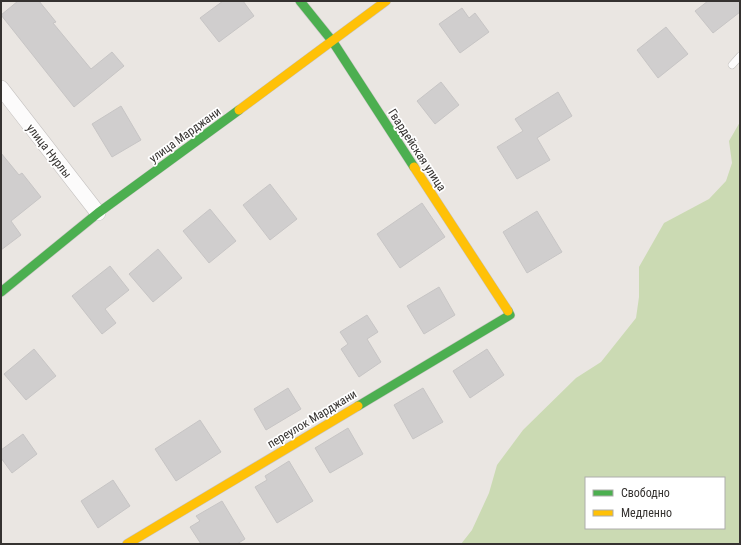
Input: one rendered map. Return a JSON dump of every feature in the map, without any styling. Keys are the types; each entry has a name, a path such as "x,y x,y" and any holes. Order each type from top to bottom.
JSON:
{"street":[{"name":"Гвардейская улица","path":"300,1 333,42 510,315"},
{"name":"улица Марджани","path":"1,292 98,213 333,42 386,1"},
{"name":"улица Нурлы","path":"1,88 98,213"},
{"name":"переулок Марджани","path":"127,544 510,315"}],"lane":[{"path":"732,65 740,56"}],"green space":[{"path":"740,122 740,544 461,544 472,530 489,493 497,465 523,430 576,378 601,362 636,318 639,297 639,267 664,223 709,199 726,181 732,163 729,141"}],"building":[{"path":"18,1 39,1 56,22 53,23 91,69 112,52 124,66 74,107 1,15"},
{"path":"223,1 243,1 254,16 219,42 200,18"},
{"path":"708,1 740,1 740,12 713,33 695,11"},
{"path":"462,8 469,18 475,13 489,32 460,53 439,24"},
{"path":"666,27 688,54 658,78 637,50"},
{"path":"441,82 459,105 435,124 417,101"},
{"path":"558,92 572,116 537,138 550,160 517,179 497,147 523,131 515,119"},
{"path":"121,106 141,140 112,157 92,124"},
{"path":"1,153 19,175 22,173 41,197 11,221 21,235 1,250"},
{"path":"270,184 297,219 270,240 243,205"},
{"path":"422,203 445,237 400,268 377,234"},
{"path":"210,209 236,241 209,263 183,231"},
{"path":"537,211 562,252 527,273 503,232"},
{"path":"158,249 182,278 153,302 129,274"},
{"path":"110,266 129,290 105,309 116,323 102,334 72,296"},
{"path":"439,287 455,315 424,334 407,306"},
{"path":"367,315 378,332 367,339 381,362 359,377 341,349 348,344 340,332"},
{"path":"34,349 56,376 26,400 4,374"},
{"path":"487,349 504,375 470,398 453,371"},
{"path":"288,388 301,409 266,430 254,409"},
{"path":"423,388 443,422 413,439 394,405"},
{"path":"200,420 221,452 176,481 155,449"},
{"path":"348,428 363,454 330,473 315,448"},
{"path":"23,434 37,454 12,473 1,458 1,450"},
{"path":"289,461 313,501 277,523 255,487 267,480 265,476"},
{"path":"113,480 130,506 98,528 81,501"},
{"path":"222,501 245,539 237,544 201,544 190,527 200,521 196,516"}],"traffic: fast":[{"path":"300,1 333,42 414,167"},
{"path":"1,292 98,213 239,110"},
{"path":"358,406 510,315 508,311"}],"traffic: slow":[{"path":"239,110 386,1"},
{"path":"414,167 508,311"},
{"path":"127,544 358,406"}]}
